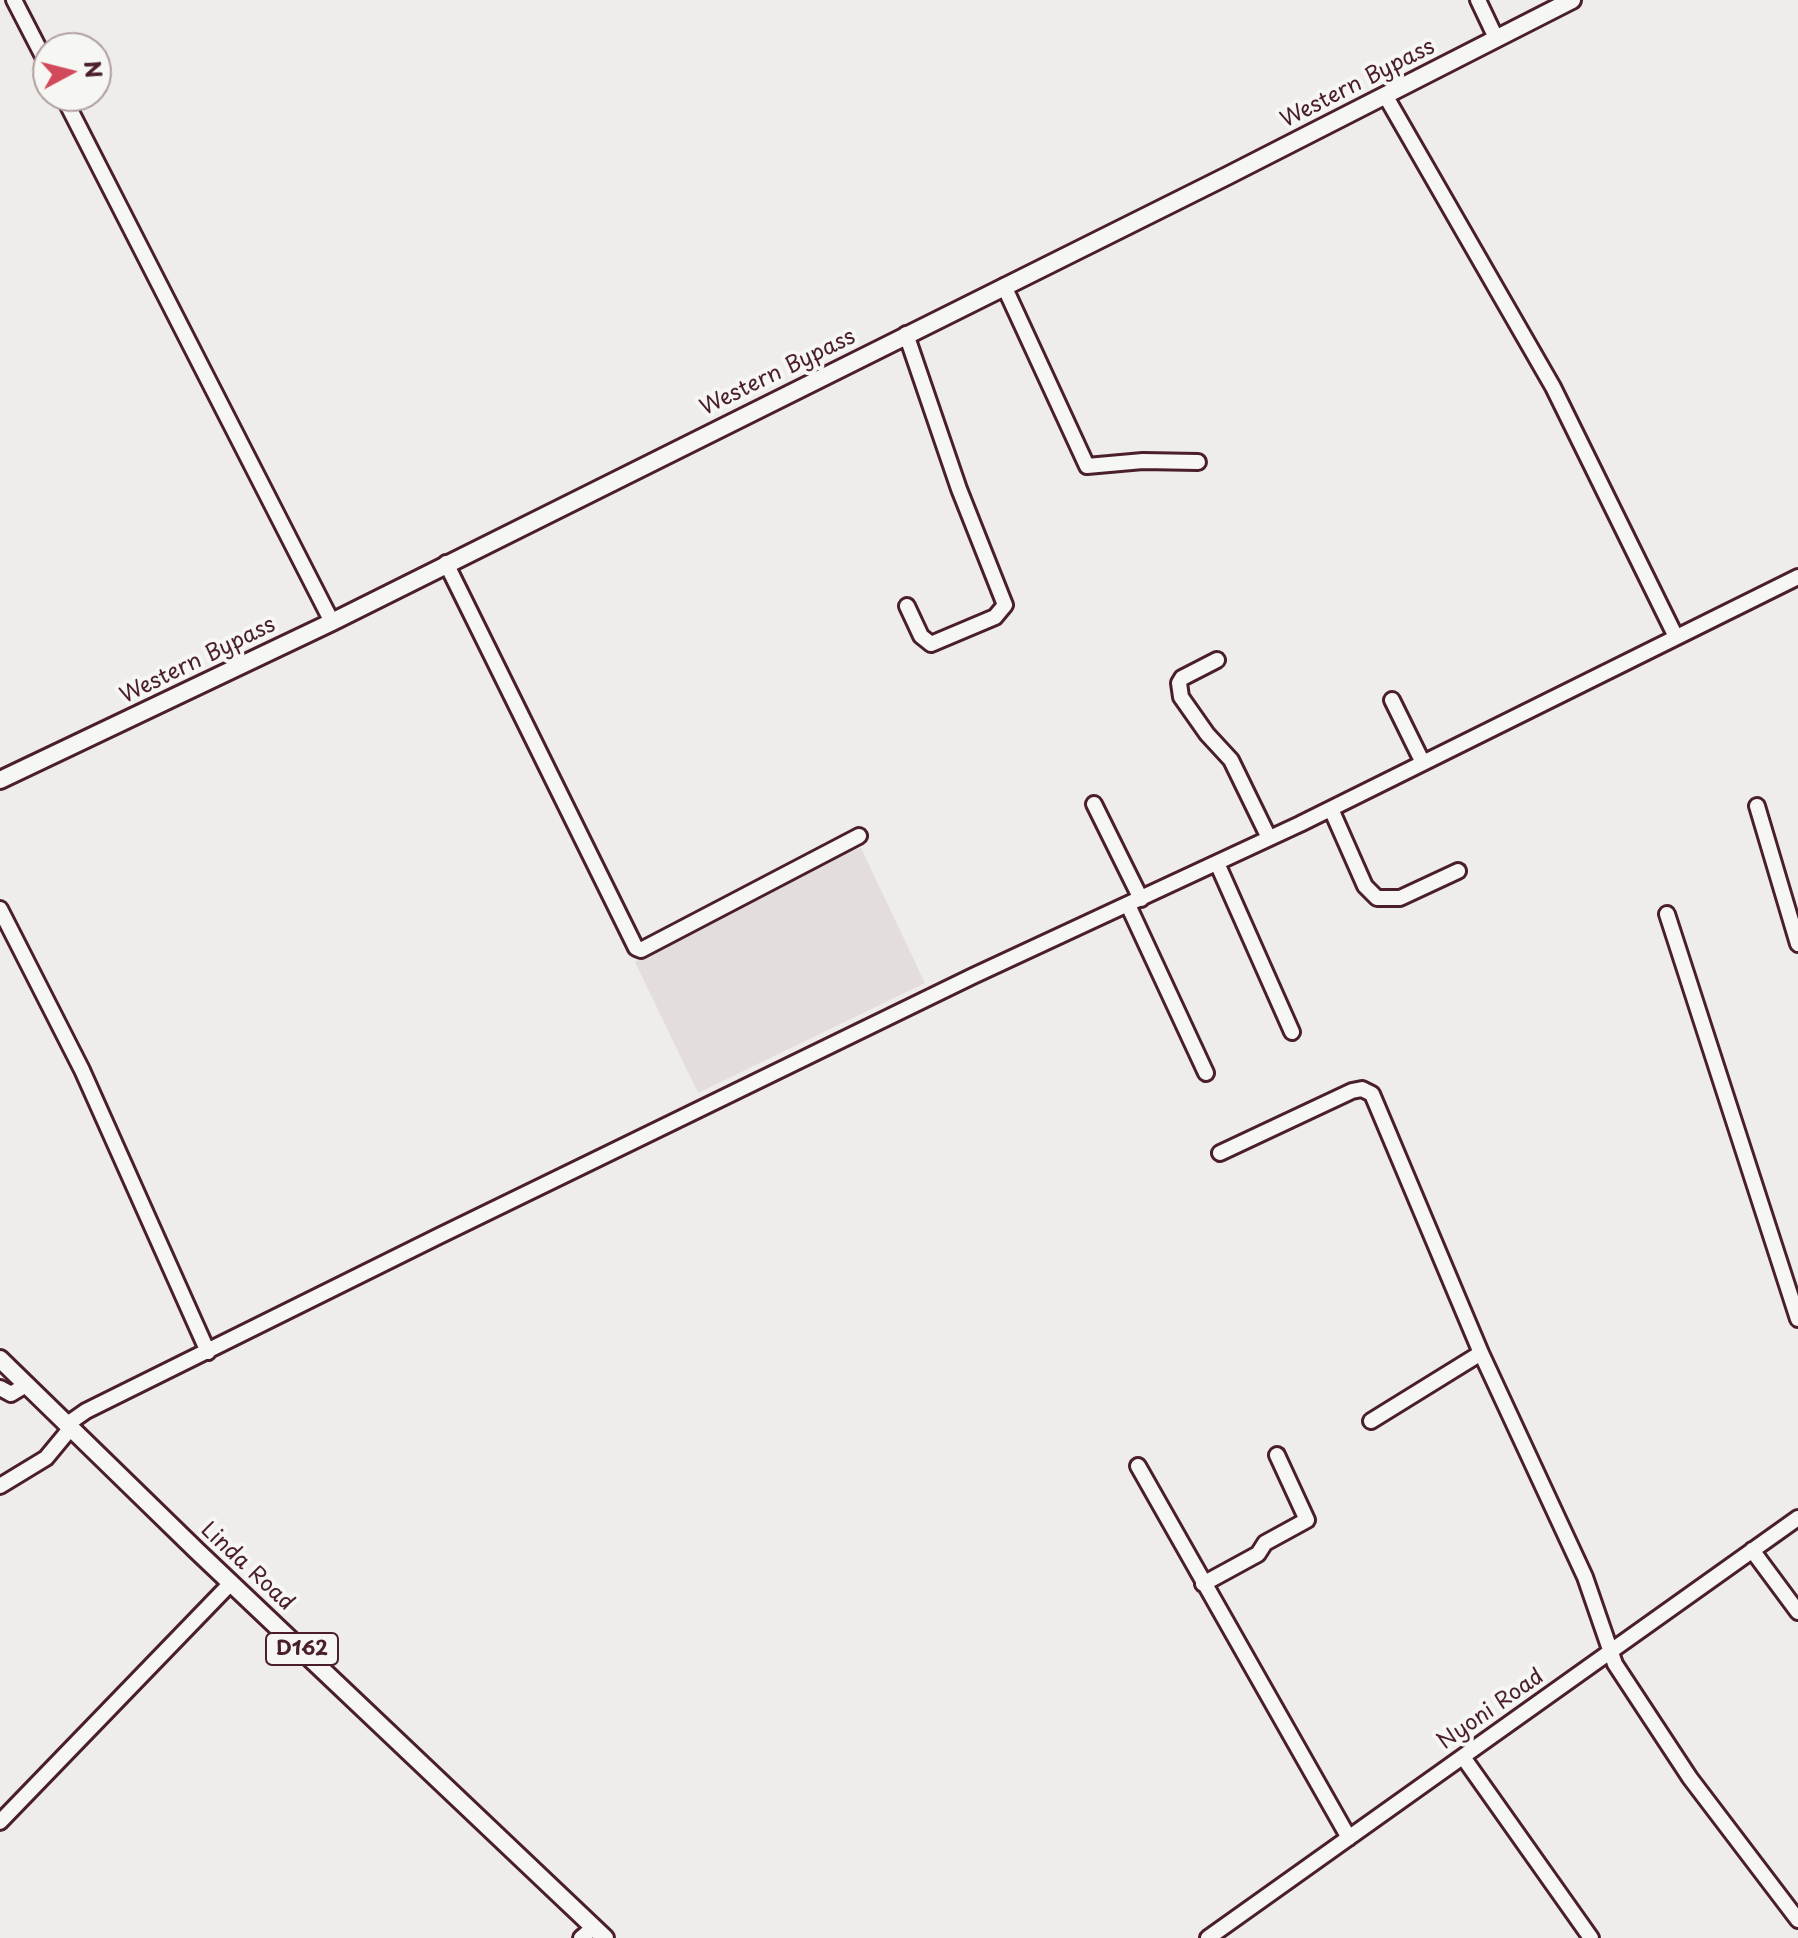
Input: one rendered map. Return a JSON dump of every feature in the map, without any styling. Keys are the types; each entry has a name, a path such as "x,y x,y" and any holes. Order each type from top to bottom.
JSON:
{"main road":[{"name":"Western Bypass","path":"0,780 332,622 1572,0"},
{"name":"Linda Road","path":"0,1359 593,1934"}],"street":[{"path":"14,0 32,35"},
{"path":"1478,0 1496,38"},
{"path":"1385,95 1553,387 1675,635"},
{"path":"71,112 332,622"},
{"path":"1004,286 1087,466 1143,461 1198,462"},
{"path":"906,334 959,489 1005,605 995,617 931,644 921,636 907,606"},
{"path":"446,563 636,948 641,950 859,836"},
{"path":"0,1486 46,1458 68,1427 208,1352 453,1229 1331,809 1675,635 1798,577"},
{"path":"1217,660 1182,678 1179,683 1181,697 1207,734 1231,760 1269,838"},
{"path":"1392,700 1423,763"},
{"path":"1094,804 1206,1073"},
{"path":"1757,806 1798,944"},
{"path":"1331,809 1365,886 1377,898 1400,898 1458,871"},
{"path":"1217,863 1292,1032"},
{"path":"0,909 82,1070 208,1352"},
{"path":"1667,914 1798,1319"},
{"path":"1220,1153 1352,1091 1368,1090 1402,1163 1481,1353 1585,1577 1609,1652 1690,1778 1798,1920"},
{"path":"1371,1421 1481,1353"},
{"path":"0,1388 11,1394 26,1385"},
{"path":"1203,1584 1258,1554 1265,1543 1307,1520 1277,1455"},
{"path":"1138,1466 1349,1838"},
{"name":"Nyoni Road","path":"1208,1938 1798,1518"},
{"path":"1752,1550 1798,1612"},
{"path":"0,1822 231,1583"},
{"path":"1463,1757 1591,1938"}],"shaded area":[{"path":"861,848 925,983 698,1093 635,962 814,863"}]}
